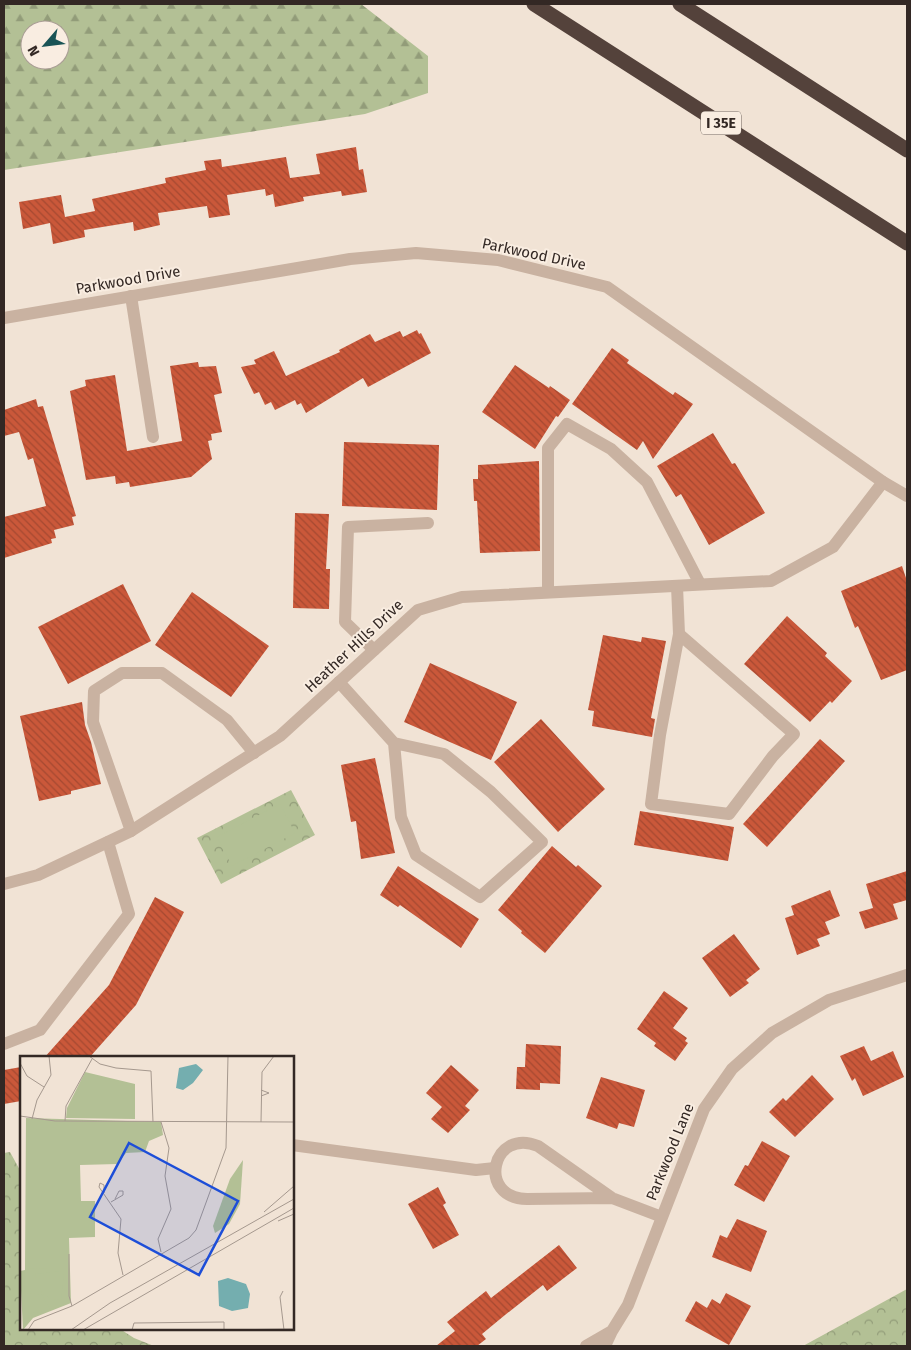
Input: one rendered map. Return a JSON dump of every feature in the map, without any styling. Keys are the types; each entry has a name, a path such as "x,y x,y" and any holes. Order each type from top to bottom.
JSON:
{"highway":[{"name":"I 35E","path":"534,4 907,243"},
{"path":"680,4 907,150"}],"street":[{"name":"Parkwood Drive","path":"4,318 350,259 416,253 498,260 607,286 883,482 907,496"},
{"path":"131,296 153,438"},
{"path":"548,592 548,448 567,424 611,448 648,482 700,584"},
{"name":"Heather Hills Drive","path":"4,884 38,875 131,831 280,736 418,610 462,597 771,581 833,547 883,482"},
{"path":"374,650 345,622 348,527 428,523"},
{"path":"677,586 679,634 660,735 652,804 729,814 773,756 794,734 679,634"},
{"path":"131,831 93,722 94,691 122,673 162,673 228,720 254,753"},
{"path":"339,682 394,743 444,754 491,792 542,842 480,897 416,855 401,817 394,743"},
{"path":"4,1044 40,1030 129,914 108,842"},
{"name":"Parkwood Lane","path":"605,1346 628,1305 704,1109 732,1069 772,1033 829,1000 907,975"},
{"name":"Parkwood Lane","path":"612,1198 518,1199 503,1191 498,1184 495,1168 497,1159 507,1147 522,1142 530,1143 538,1146 612,1198 662,1217"},
{"path":"294,1145 476,1170 495,1168"},
{"name":"Parkwood Lane","path":"586,1346 612,1331"}],"green space":[{"path":"4,4 361,4 428,56 428,93 365,114 4,170"},
{"path":"291,790 315,835 221,884 197,838"},
{"path":"280,804 295,833 232,866 217,837"},
{"path":"10,1152 20,1170 20,1330 122,1330 134,1338 154,1346 4,1346 4,1153"},
{"path":"907,1289 907,1346 803,1346"}],"building":[{"path":"356,147 359,170 363,169 367,192 342,196 341,191 303,197 304,201 275,207 273,194 266,196 265,189 227,195 230,215 209,218 207,206 158,213 160,225 134,231 133,222 84,230 85,237 53,244 50,223 23,229 19,202 61,195 65,217 95,211 92,199 166,183 165,178 206,170 204,161 221,159 222,167 286,157 290,178 320,174 316,154"},
{"path":"417,330 419,334 421,333 431,353 368,387 363,378 306,413 301,403 297,405 295,400 275,410 271,402 265,405 259,392 254,394 241,367 256,364 254,360 274,351 286,376 340,352 339,350 370,334 375,342 400,331 403,337"},
{"path":"612,348 629,360 627,363 673,395 675,392 693,404 653,459 643,441 637,450 572,404"},
{"path":"198,362 199,367 216,366 222,393 214,395 222,432 211,434 212,440 208,441 212,459 191,477 130,487 129,482 116,484 115,476 86,480 70,391 86,386 85,380 115,375 127,451 182,441 170,366"},
{"path":"515,365 570,400 558,417 556,416 535,449 482,412"},
{"path":"36,399 38,407 43,406 76,516 72,517 74,525 54,530 56,538 51,539 52,543 4,558 4,517 46,506 33,458 28,460 19,432 4,436 4,410"},
{"path":"713,433 732,464 735,463 765,513 709,545 681,494 676,497 657,466"},
{"path":"344,442 439,445 437,510 342,506"},
{"path":"539,461 540,551 480,553 477,501 474,501 473,479 478,479 478,465"},
{"path":"295,513 329,514 326,569 330,569 329,609 293,608"},
{"path":"902,566 907,581 907,670 881,680 858,626 855,628 841,591"},
{"path":"123,584 151,641 68,684 38,627"},
{"path":"192,592 269,646 231,697 155,645"},
{"path":"787,616 827,653 825,656 852,681 832,703 830,701 810,722 744,664"},
{"path":"603,635 641,642 642,637 666,641 651,718 655,719 652,737 592,726 594,711 588,710"},
{"path":"430,663 517,702 491,760 404,722"},
{"path":"82,702 85,725 101,784 71,791 71,794 39,801 20,716"},
{"path":"541,719 605,789 558,832 494,762"},
{"path":"820,739 845,761 767,847 743,824"},
{"path":"375,758 395,853 361,859 356,821 351,822 341,765"},
{"path":"640,811 734,827 728,861 634,845"},
{"path":"552,846 602,886 545,953 498,910"},
{"path":"398,866 479,919 461,948 400,905 398,907 380,895"},
{"path":"907,871 907,900 893,904 898,919 865,929 859,912 873,908 866,884"},
{"path":"830,890 840,916 825,922 830,934 817,939 820,946 797,955 785,918 794,915 791,906"},
{"path":"155,897 184,912 136,1005 91,1056 46,1056 109,985"},
{"path":"734,934 760,969 746,980 749,983 730,997 702,958"},
{"path":"664,991 688,1008 673,1028 687,1038 685,1041 688,1043 675,1061 654,1046 656,1043 637,1029"},
{"path":"526,1044 561,1046 560,1084 540,1083 540,1090 516,1089 517,1067 525,1067"},
{"path":"864,1046 871,1061 893,1051 904,1077 863,1096 855,1078 852,1081 840,1056"},
{"path":"451,1065 479,1090 465,1106 470,1110 448,1133 431,1119 442,1107 426,1093"},
{"path":"20,1067 20,1101 4,1104 4,1070"},
{"path":"812,1075 834,1099 795,1137 769,1112 783,1098 786,1101"},
{"path":"601,1077 645,1090 634,1127 619,1123 617,1129 586,1118"},
{"path":"762,1141 790,1156 764,1202 734,1185 745,1165 748,1166"},
{"path":"438,1187 446,1203 443,1205 459,1235 433,1249 408,1204"},
{"path":"737,1219 767,1231 751,1272 712,1257 720,1235 727,1238"},
{"path":"559,1245 577,1268 547,1291 543,1285 482,1334 486,1339 477,1346 436,1346 455,1331 447,1322 486,1291 491,1298"},
{"path":"726,1293 751,1306 729,1345 685,1321 696,1301 707,1308 712,1299 720,1304"}]}
